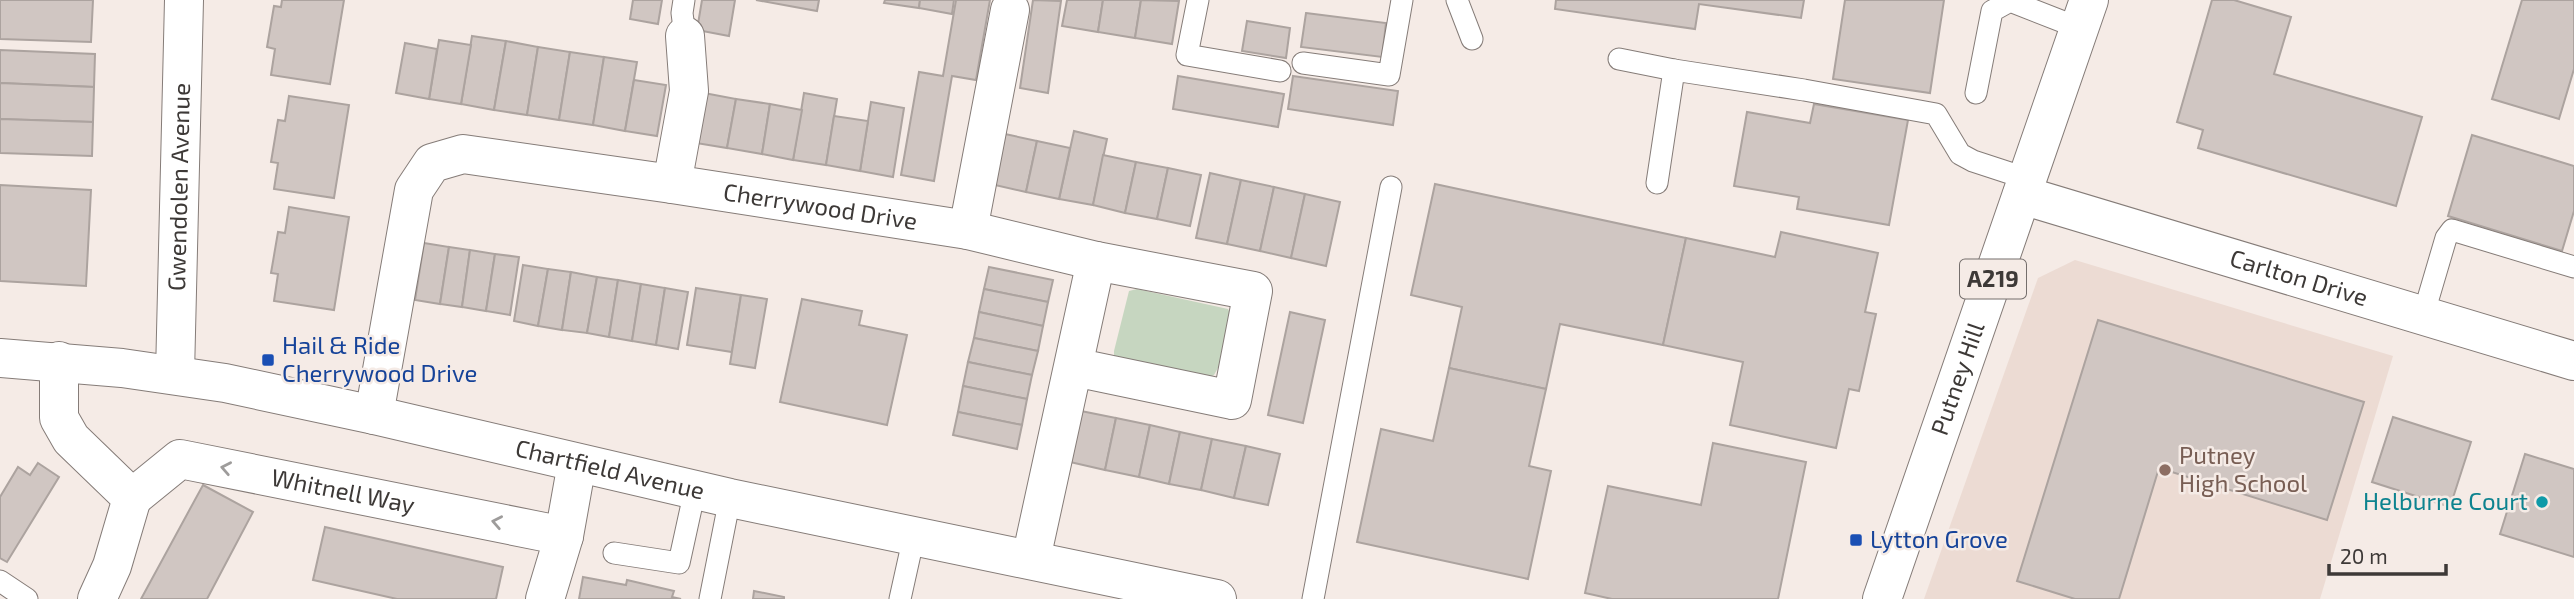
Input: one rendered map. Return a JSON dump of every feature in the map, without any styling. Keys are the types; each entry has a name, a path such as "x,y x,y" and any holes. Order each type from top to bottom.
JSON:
{"street":[{"name":"Gwendolen Avenue","path":"175,374 184,0"},
{"path":"968,230 1010,10"},
{"name":"Putney Hill","path":"1882,599 2084,14"},
{"path":"671,184 689,91 685,18"},
{"name":"Cherrywood Drive","path":"374,415 414,190 432,163 463,154 968,230 1096,261 1252,291 1232,400 1074,367"},
{"name":"Carlton Drive","path":"2025,187 2423,316 2574,361"},
{"path":"1031,559 1096,261"},
{"name":"Chartfield Avenue","path":"0,358 59,361 175,374 374,415 713,494 1216,599"},
{"path":"59,361 59,418 71,439 132,498 112,566 97,599"},
{"name":"Whitnell Way","path":"132,498 180,459 564,536"},
{"path":"545,599 564,536 577,463"}],"lane":[{"path":"1199,0 1187,55 1280,71"},
{"path":"1303,63 1389,75 1402,0"},
{"path":"1457,0 1472,39"},
{"path":"1976,93 1992,10 2010,1 2084,14"},
{"path":"1619,59 1936,114 1960,154 2025,187"},
{"path":"1657,183 1674,70"},
{"path":"1313,599 1391,187"},
{"path":"2423,316 2446,238 2452,230 2573,261"},
{"path":"614,553 679,563 713,494"},
{"path":"710,599 713,494"},
{"path":"900,599 914,536"},
{"path":"0,581 27,599"}],"shaded area":[{"name":"Putney High School","path":"2075,260 2393,356 2320,599 1924,599 2038,278"}],"green space":[{"path":"1137,289 1228,309 1230,313 1219,366 1214,375 1208,378 1114,358 1129,291"}],"building":[{"path":"0,0 93,0 91,42 0,39"},
{"path":"282,0 344,0 330,84 271,75 275,49 267,47 274,6 281,7"},
{"path":"633,0 662,0 658,24 630,19"},
{"path":"702,0 735,0 729,36 697,30"},
{"path":"756,0 819,0 817,11"},
{"path":"885,0 920,0 919,8 884,3"},
{"path":"920,0 954,0 952,14 919,8"},
{"path":"956,0 990,0 976,80 952,76 934,181 901,175 919,72 943,76"},
{"path":"1033,0 1061,1 1048,93 1020,88"},
{"path":"1067,0 1103,0 1098,32 1062,26"},
{"path":"1103,0 1141,0 1135,38 1098,32"},
{"path":"1141,0 1179,1 1172,44 1135,38"},
{"path":"1556,0 1804,0 1801,18 1699,4 1695,29 1555,9"},
{"path":"1845,0 1944,0 1930,93 1833,79"},
{"path":"2212,0 2234,0 2291,17 2274,74 2422,117 2396,206 2198,148 2203,130 2177,122"},
{"path":"2522,0 2574,0 2574,69 2559,119 2492,99"},
{"path":"1306,13 1386,23 1382,57 1301,47"},
{"path":"1247,21 1290,28 1286,58 1242,51"},
{"path":"472,36 506,41 494,110 461,104"},
{"path":"439,40 471,45 461,104 429,99"},
{"path":"506,41 538,47 527,115 494,110"},
{"path":"405,43 437,49 429,99 396,93"},
{"path":"538,47 570,52 559,120 527,115"},
{"path":"0,50 95,54 94,87 0,83"},
{"path":"570,52 604,57 593,125 559,120"},
{"path":"604,57 637,62 625,131 593,125"},
{"path":"1178,76 1284,94 1278,127 1173,109"},
{"path":"1293,76 1398,91 1393,125 1288,109"},
{"path":"634,80 666,85 657,136 625,131"},
{"path":"0,83 94,87 93,122 0,119"},
{"path":"704,93 736,99 727,148 696,143"},
{"path":"804,93 837,99 826,165 793,160"},
{"path":"289,96 349,105 334,198 274,189 278,163 271,162 278,120 285,121"},
{"path":"736,99 770,104 762,154 727,148"},
{"path":"871,102 904,108 893,177 860,171"},
{"path":"770,104 802,110 793,160 762,154"},
{"path":"1814,104 1908,120 1889,225 1797,209 1799,197 1734,186 1747,112 1810,123"},
{"path":"834,116 868,121 860,171 826,165"},
{"path":"0,119 93,122 92,156 0,153"},
{"path":"1074,131 1107,139 1093,205 1059,199"},
{"path":"1005,134 1037,141 1026,192 995,185"},
{"path":"2472,135 2574,166 2574,211 2562,251 2448,216"},
{"path":"1037,141 1070,148 1059,199 1026,192"},
{"path":"1103,155 1136,162 1125,213 1093,205"},
{"path":"1136,162 1168,168 1157,219 1125,213"},
{"path":"1168,168 1201,175 1190,226 1157,219"},
{"path":"1210,173 1241,180 1227,244 1196,238"},
{"path":"1241,180 1274,187 1260,251 1227,244"},
{"path":"1435,184 1686,238 1663,345 1560,324 1546,389 1449,368 1462,307 1411,295"},
{"path":"0,185 91,190 86,286 0,281"},
{"path":"1274,187 1305,194 1291,258 1260,251"},
{"path":"1305,194 1340,202 1326,266 1291,258"},
{"path":"289,207 349,217 334,310 274,301 278,274 271,273 278,232 285,233"},
{"path":"1781,232 1878,253 1865,312 1876,314 1859,391 1849,389 1836,448 1730,425 1743,362 1663,345 1686,238 1775,257"},
{"path":"424,243 449,247 440,304 415,300"},
{"path":"449,247 470,250 462,307 440,304"},
{"path":"470,250 495,254 486,311 462,307"},
{"path":"495,254 519,257 510,315 486,311"},
{"path":"523,265 548,269 538,326 514,321"},
{"path":"989,267 1053,280 1048,302 984,289"},
{"path":"548,269 571,272 562,330 538,326"},
{"path":"571,272 597,277 587,333 562,330"},
{"path":"597,277 618,280 609,337 587,333"},
{"path":"618,280 641,284 632,341 609,337"},
{"path":"641,284 665,288 656,345 632,341"},
{"path":"665,288 688,292 678,349 656,345"},
{"path":"696,288 741,295 732,352 687,345"},
{"path":"984,289 1048,302 1043,326 979,312"},
{"path":"741,295 767,299 755,368 730,364"},
{"path":"802,299 862,311 859,325 907,335 887,425 780,402"},
{"path":"979,312 1043,326 1038,351 974,338"},
{"path":"1290,312 1325,320 1303,423 1268,415"},
{"path":"2098,320 2364,402 2327,520 2159,468 2119,599 2075,599 2017,581"},
{"path":"974,338 1038,351 1032,375 968,362"},
{"path":"968,362 1032,375 1027,399 963,386"},
{"path":"1449,368 1546,389 1529,466 1551,471 1528,579 1357,542 1381,429 1433,441"},
{"path":"963,386 1027,399 1022,425 958,412"},
{"path":"1081,411 1116,418 1105,470 1070,462"},
{"path":"958,412 1022,425 1017,449 953,435"},
{"path":"2393,417 2471,442 2450,507 2372,482"},
{"path":"1116,418 1150,425 1139,477 1105,470"},
{"path":"1150,425 1180,432 1169,484 1139,477"},
{"path":"1180,432 1212,439 1201,490 1169,484"},
{"path":"1212,439 1246,446 1234,498 1201,490"},
{"path":"1713,443 1806,462 1778,599 1612,599 1585,593 1608,486 1701,505"},
{"path":"1246,446 1280,454 1268,505 1234,498"},
{"name":"Helburne Court","path":"2525,454 2574,469 2574,557 2500,534"},
{"path":"38,463 59,477 7,562 0,558 0,497 18,467 30,475"},
{"path":"203,485 253,512 207,599 141,599"},
{"path":"325,527 503,567 496,599 397,599 313,580"},
{"path":"583,577 626,585 627,580 674,591 672,597 681,599 579,599"},
{"path":"754,591 784,597 784,599 753,599"}],"place":[{"name":"Hail & Ride Cherrywood Drive","path":"268,360"},
{"name":"Putney High School","path":"2165,470"},
{"name":"Helburne Court","path":"2542,502"},
{"name":"Lytton Grove","path":"1856,540"}]}
